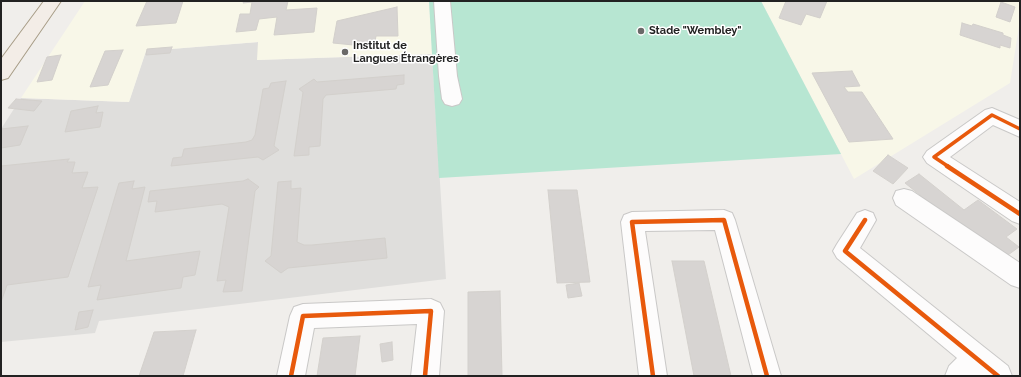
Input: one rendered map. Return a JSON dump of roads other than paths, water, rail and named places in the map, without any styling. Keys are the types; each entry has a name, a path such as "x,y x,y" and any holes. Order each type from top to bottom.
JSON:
{"main road":[{"path":"1,73 53,1"}],"street":[{"path":"442,1 448,76 452,99"},
{"path":"1020,129 992,114 934,157 1020,214"},
{"path":"904,198 1020,277"},
{"path":"653,376 632,222 724,220 767,376"},
{"path":"865,220 844,251 998,376"},
{"path":"291,376 303,316 431,311 425,376"},
{"path":"959,376 975,356"}],"place":[{"name":"Stade \"Wembley\"","path":"641,31"},
{"name":"Institut de Langues Étrangères","path":"345,52"}]}
